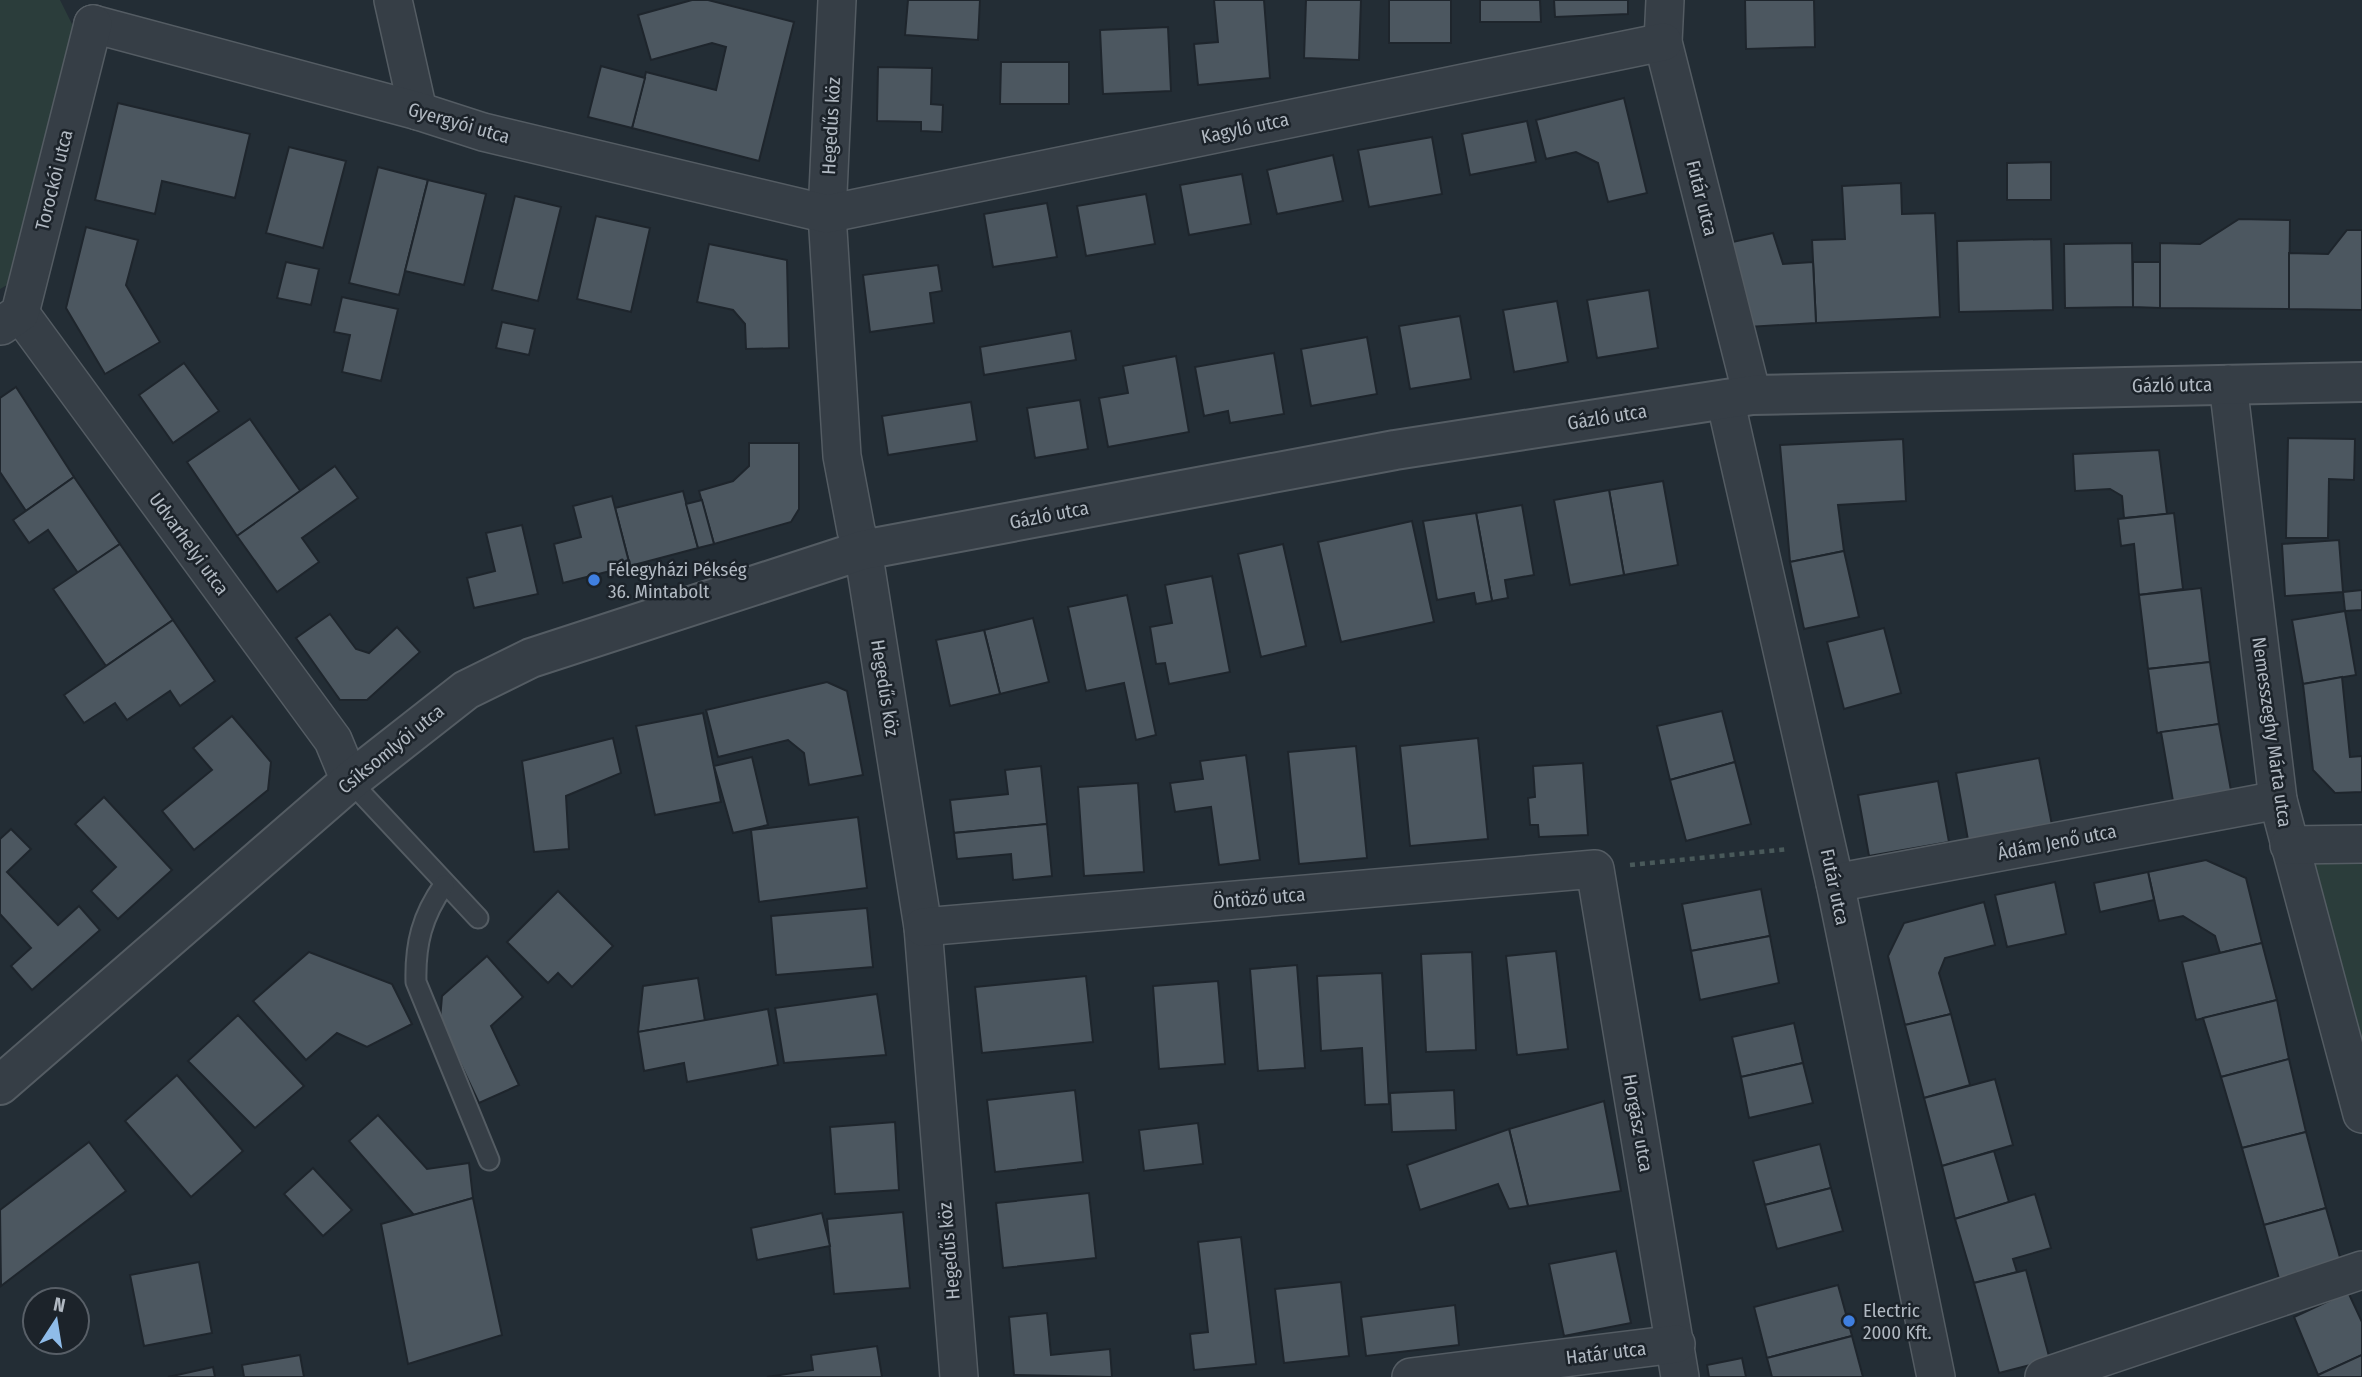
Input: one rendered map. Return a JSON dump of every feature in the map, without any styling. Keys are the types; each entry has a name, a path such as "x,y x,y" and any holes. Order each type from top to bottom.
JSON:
{"street":[{"path":"393,0 418,111"},
{"name":"Hegedűs köz","path":"837,0 827,214 842,456 856,530 863,550 923,927 959,1377"},
{"name":"Futár utca","path":"1665,0 1663,42 1738,397 1826,845 1936,1377"},
{"name":"Gyergyói utca","path":"87,12 483,132 827,214"},
{"name":"Torockói utca","path":"10,320 87,12"},
{"name":"Kagyló utca","path":"827,214 1663,42"},
{"name":"Udvarhelyi utca","path":"10,320 333,740 350,781"},
{"name":"Gázló utca","path":"863,550 1395,450 1738,397 2362,382"},
{"name":"Nemesszeghy Márta utca","path":"2228,384 2278,800 2362,1114"},
{"name":"Csíksomlyói utca","path":"0,1085 350,781 466,690 531,658 863,550"},
{"name":"Ádám Jenő utca","path":"1835,883 2278,800"},
{"path":"2289,845 2362,844"},
{"name":"Öntöző utca","path":"923,927 1595,869"},
{"name":"Horgász utca","path":"1595,869 1678,1361"},
{"path":"2045,1377 2362,1270"},
{"name":"Határ utca","path":"1411,1377 1678,1361"}],"lane":[{"path":"350,781 478,918"},
{"path":"444,884 430,905 421,928 415,953 416,982 489,1160"}],"path":[{"path":"1595,869 1826,845"}],"shaded area":[{"path":"0,0 60,0 75,30 7,285 0,289"},
{"path":"2362,863 2362,1052 2305,864"}],"building":[{"path":"692,0 708,0 794,22 759,161 632,128 646,72 716,90 726,47 712,43 651,60 638,15"},
{"path":"908,0 980,0 978,40 905,35"},
{"path":"1214,0 1264,0 1270,78 1198,85 1194,44 1218,42"},
{"path":"1306,0 1361,0 1359,60 1304,58"},
{"path":"1389,0 1451,0 1451,43 1389,43"},
{"path":"1480,0 1540,0 1541,22 1480,22"},
{"path":"1554,0 1628,0 1628,14 1555,17"},
{"path":"1745,0 1814,0 1815,47 1746,49"},
{"path":"1168,27 1171,91 1103,94 1100,30"},
{"path":"1001,62 1069,62 1069,104 1000,104"},
{"path":"601,66 645,78 632,128 588,117"},
{"path":"878,67 932,68 931,104 943,105 942,132 921,131 921,122 877,121"},
{"path":"1624,98 1647,193 1608,202 1598,163 1576,152 1546,159 1536,120"},
{"path":"118,103 250,134 235,198 162,181 155,214 95,200"},
{"path":"1527,121 1536,162 1470,175 1462,134"},
{"path":"1432,137 1442,194 1369,207 1358,150"},
{"path":"289,147 346,161 323,248 266,233"},
{"path":"1333,155 1343,201 1277,214 1267,170"},
{"path":"2051,162 2051,200 2007,200 2007,163"},
{"path":"378,167 428,180 399,295 349,283"},
{"path":"1242,174 1251,224 1189,235 1180,185"},
{"path":"428,180 486,194 464,285 405,271"},
{"path":"1901,183 1902,214 1935,213 1940,317 1816,323 1812,240 1845,239 1842,186"},
{"path":"1146,194 1155,244 1086,256 1077,206"},
{"path":"515,196 561,207 538,301 492,290"},
{"path":"1047,203 1057,257 993,267 984,214"},
{"path":"596,216 650,228 631,312 577,299"},
{"path":"2239,219 2290,220 2289,309 2160,308 2160,243 2200,244"},
{"path":"86,227 138,240 126,285 160,342 105,374 66,308"},
{"path":"2347,230 2362,230 2362,310 2289,309 2289,253 2328,254"},
{"path":"1773,233 1783,264 1813,262 1816,323 1748,327 1728,243"},
{"path":"2051,239 2053,310 1959,312 1957,241"},
{"path":"2132,243 2133,307 2065,308 2064,244"},
{"path":"709,244 787,260 789,348 746,349 745,324 733,310 697,302"},
{"path":"286,262 319,269 311,305 277,298"},
{"path":"2133,262 2160,262 2160,308 2133,307"},
{"path":"938,265 942,291 930,293 934,323 870,332 863,275"},
{"path":"1649,290 1658,348 1597,358 1587,300"},
{"path":"342,297 398,309 381,381 342,372 350,335 334,332"},
{"path":"1557,301 1568,362 1514,372 1503,310"},
{"path":"1460,316 1471,379 1410,389 1399,326"},
{"path":"502,322 535,329 529,355 496,348"},
{"path":"1071,331 1076,360 984,375 980,347"},
{"path":"1367,337 1377,394 1311,406 1301,349"},
{"path":"1274,353 1284,414 1230,423 1228,411 1204,416 1195,367"},
{"path":"1176,356 1189,432 1108,447 1099,398 1128,393 1123,366"},
{"path":"184,363 219,411 173,443 139,395"},
{"path":"16,387 74,477 26,511 0,472 0,398"},
{"path":"1080,400 1088,449 1035,458 1027,408"},
{"path":"971,402 977,441 888,455 882,416"},
{"path":"250,419 301,492 237,536 187,462"},
{"path":"2288,438 2355,439 2354,480 2329,479 2328,538 2286,538"},
{"path":"1903,439 1906,501 1838,505 1844,551 1790,562 1780,445"},
{"path":"749,443 799,443 799,509 791,522 714,544 699,491 733,481 749,466"},
{"path":"2159,450 2167,514 2124,518 2122,496 2110,489 2075,491 2073,454"},
{"path":"335,466 358,498 302,538 319,562 277,592 237,536"},
{"path":"74,477 120,544 78,573 48,530 29,543 13,520"},
{"path":"1663,481 1678,565 1624,575 1609,490"},
{"path":"1609,490 1624,575 1570,585 1554,500"},
{"path":"683,491 698,548 630,566 615,508"},
{"path":"612,496 630,566 563,583 554,544 581,537 573,506"},
{"path":"702,500 714,544 698,548 686,504"},
{"path":"1522,505 1534,575 1505,580 1508,598 1492,601 1476,513"},
{"path":"1476,513 1492,601 1476,604 1474,593 1437,600 1423,521"},
{"path":"2174,513 2183,589 2139,595 2134,544 2121,546 2118,519"},
{"path":"1412,521 1434,622 1341,642 1318,542"},
{"path":"522,525 538,594 474,608 467,578 495,571 486,533"},
{"path":"2339,540 2343,592 2285,596 2282,544"},
{"path":"120,544 173,620 106,666 53,589"},
{"path":"1283,544 1306,646 1261,657 1238,554"},
{"path":"1844,551 1859,617 1804,629 1790,562"},
{"path":"1212,576 1230,672 1169,684 1165,663 1156,664 1150,627 1172,623 1165,585"},
{"path":"2201,588 2210,662 2148,669 2139,595"},
{"path":"2362,590 2362,610 2345,611 2343,592"},
{"path":"1127,595 1156,735 1136,740 1124,683 1086,691 1068,607"},
{"path":"2345,611 2356,675 2303,684 2292,620"},
{"path":"330,614 356,649 369,653 397,627 420,652 367,700 340,700 296,638"},
{"path":"1033,618 1049,682 1000,694 984,630"},
{"path":"173,620 215,681 180,706 170,691 127,720 115,703 84,723 64,695"},
{"path":"1884,628 1901,693 1844,709 1827,642"},
{"path":"984,630 1000,694 950,706 936,640"},
{"path":"2210,662 2219,724 2157,733 2148,669"},
{"path":"2342,677 2350,757 2362,756 2362,792 2335,793 2313,770 2303,684"},
{"path":"827,682 847,691 863,775 809,785 804,753 788,740 718,757 706,710"},
{"path":"1722,711 1735,762 1670,780 1657,726"},
{"path":"703,713 721,802 655,815 636,726"},
{"path":"232,716 271,762 268,790 194,850 162,811 212,770 193,748"},
{"path":"2219,724 2232,796 2174,807 2161,732"},
{"path":"613,738 621,773 566,796 569,849 534,852 522,761"},
{"path":"1478,738 1488,839 1410,846 1400,746"},
{"path":"1356,746 1367,858 1299,864 1288,752"},
{"path":"1246,755 1260,860 1219,865 1211,807 1175,812 1170,783 1203,779 1200,761"},
{"path":"752,757 768,825 733,833 714,766"},
{"path":"2039,758 2052,825 1968,840 1956,773"},
{"path":"1735,762 1751,824 1686,841 1670,780"},
{"path":"1583,763 1588,835 1539,837 1538,825 1530,825 1528,798 1535,797 1533,766"},
{"path":"1041,766 1047,824 954,833 950,800 1008,794 1005,770"},
{"path":"1938,781 1949,842 1869,856 1858,795"},
{"path":"1138,783 1144,872 1084,876 1078,787"},
{"path":"104,797 172,870 118,919 91,891 116,867 75,824"},
{"path":"858,817 867,888 759,902 751,830"},
{"path":"1047,824 1052,876 1013,880 1011,854 957,859 954,833"},
{"path":"11,829 31,849 7,872 58,925 79,906 100,930 32,990 11,966 31,948 0,914 0,839"},
{"path":"2206,860 2246,878 2262,943 2220,953 2215,936 2183,916 2159,921 2148,872"},
{"path":"2148,872 2154,900 2100,912 2094,883"},
{"path":"2055,882 2066,934 2007,947 1995,895"},
{"path":"1761,889 1770,936 1691,951 1682,904"},
{"path":"558,891 613,946 572,987 558,973 548,983 507,942"},
{"path":"1984,902 1995,945 1945,958 1939,973 1951,1014 1905,1025 1888,956 1904,923"},
{"path":"867,908 873,967 776,975 771,916"},
{"path":"1770,936 1779,983 1700,1000 1691,951"},
{"path":"2262,943 2277,1000 2196,1020 2182,962"},
{"path":"1556,951 1568,1049 1517,1055 1506,956"},
{"path":"309,952 392,984 412,1024 367,1047 337,1033 306,1060 253,1001"},
{"path":"1472,952 1476,1050 1426,1052 1421,954"},
{"path":"487,956 523,997 491,1026 519,1085 479,1103 440,1020 442,996"},
{"path":"1297,965 1305,1068 1258,1071 1250,969"},
{"path":"1382,973 1389,1104 1365,1105 1362,1048 1321,1051 1317,976"},
{"path":"1086,976 1093,1042 982,1053 975,987"},
{"path":"698,978 705,1021 638,1032 643,986"},
{"path":"1218,981 1225,1064 1159,1069 1153,986"},
{"path":"877,994 886,1055 784,1063 775,1008"},
{"path":"2277,1000 2289,1059 2221,1077 2203,1018"},
{"path":"768,1009 778,1065 687,1082 684,1063 644,1071 638,1032"},
{"path":"1951,1014 1970,1085 1924,1098 1905,1025"},
{"path":"238,1015 304,1086 255,1128 188,1061"},
{"path":"1794,1023 1803,1063 1741,1077 1732,1037"},
{"path":"2289,1059 2306,1132 2242,1148 2221,1077"},
{"path":"1803,1063 1813,1103 1749,1118 1741,1077"},
{"path":"177,1075 243,1151 191,1197 125,1121"},
{"path":"1995,1079 2013,1145 1942,1166 1924,1098"},
{"path":"1075,1090 1083,1162 995,1172 987,1100"},
{"path":"1454,1090 1456,1130 1392,1132 1390,1093"},
{"path":"1604,1101 1621,1191 1528,1206 1509,1129"},
{"path":"378,1115 427,1169 469,1163 473,1198 414,1215 349,1141"},
{"path":"895,1122 899,1190 835,1194 830,1127"},
{"path":"1198,1123 1203,1164 1144,1171 1139,1130"},
{"path":"1509,1129 1528,1206 1509,1209 1498,1184 1420,1210 1407,1165"},
{"path":"2306,1132 2326,1208 2264,1225 2242,1148"},
{"path":"89,1142 126,1191 1,1286 0,1210"},
{"path":"1820,1144 1831,1188 1765,1205 1753,1161"},
{"path":"1994,1151 2009,1202 1955,1219 1942,1166"},
{"path":"313,1168 352,1210 323,1236 284,1194"},
{"path":"1831,1188 1843,1231 1777,1249 1765,1205"},
{"path":"1089,1193 1096,1258 1003,1268 996,1203"},
{"path":"2035,1194 2051,1248 2013,1259 2017,1272 1974,1283 1955,1219"},
{"path":"473,1198 502,1335 408,1364 381,1224"},
{"path":"2326,1208 2345,1275 2283,1293 2264,1225"},
{"path":"903,1212 910,1288 834,1294 827,1219"},
{"path":"822,1213 830,1246 757,1260 751,1228"},
{"path":"1241,1237 1256,1364 1194,1370 1190,1334 1208,1332 1198,1242"},
{"path":"1616,1251 1631,1323 1564,1336 1549,1264"},
{"path":"199,1262 212,1333 144,1346 130,1275"},
{"path":"2026,1270 2050,1360 1999,1373 1974,1283"},
{"path":"1341,1282 1349,1356 1284,1363 1275,1289"},
{"path":"1838,1285 1852,1336 1767,1358 1754,1307"},
{"path":"2348,1292 2362,1322 2362,1355 2318,1375 2294,1317"},
{"path":"1455,1305 1459,1345 1366,1356 1361,1317"},
{"path":"1047,1313 1051,1355 1110,1349 1112,1377 1014,1375 1009,1317"},
{"path":"1852,1336 1863,1377 1772,1377 1767,1358"},
{"path":"877,1346 882,1377 767,1377 813,1370 811,1355"},
{"path":"300,1355 304,1377 244,1377 242,1365"},
{"path":"2362,1355 2362,1377 2318,1375"},
{"path":"1742,1358 1746,1377 1709,1377 1707,1365"},
{"path":"213,1367 215,1377 168,1377"}],"place":[{"name":"Félegyházi Pékség 36. Mintabolt","path":"594,580"},
{"name":"Electric 2000 Kft.","path":"1849,1321"}]}
